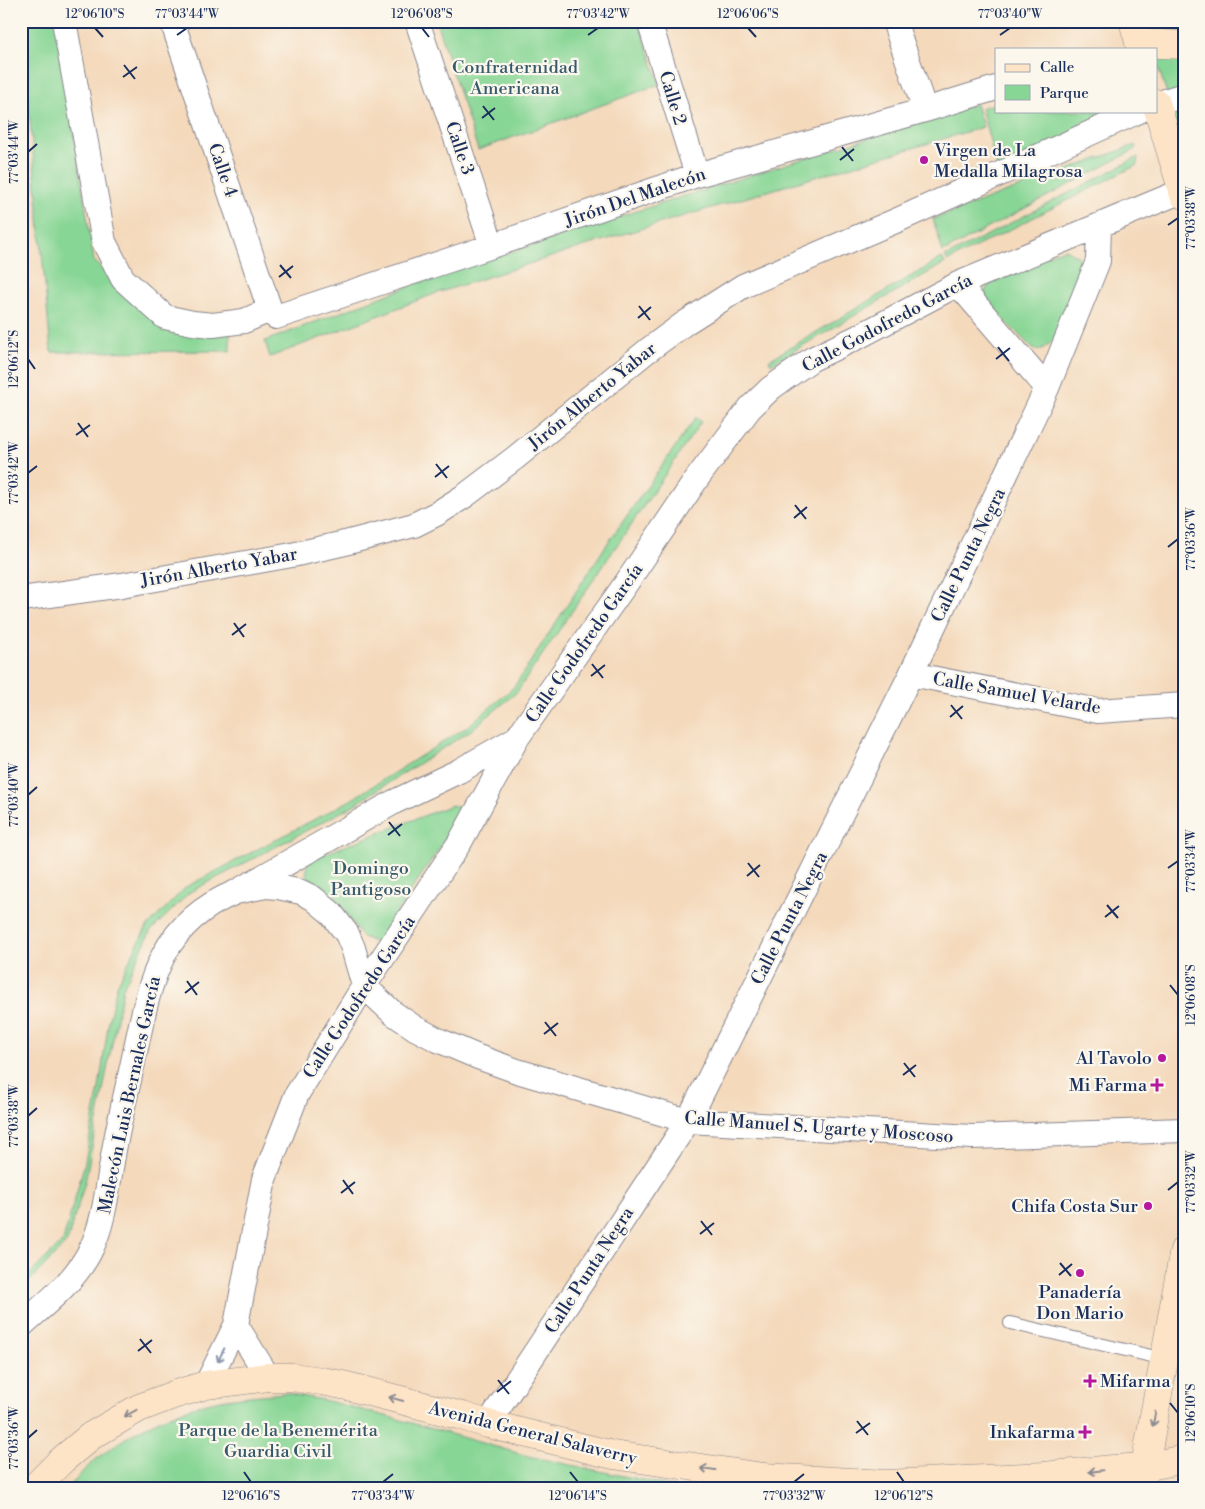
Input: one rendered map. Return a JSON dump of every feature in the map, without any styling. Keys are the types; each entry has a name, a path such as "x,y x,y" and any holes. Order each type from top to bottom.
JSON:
{"street":[{"name":"Jirón Del Malecón","path":"64,21 104,242 123,279 165,316 193,323 213,325 244,321 273,313 492,246 697,175 926,110 995,88"},
{"name":"Calle 4","path":"172,21 273,313"},
{"name":"Calle 3","path":"417,21 492,246"},
{"name":"Calle 2","path":"649,21 697,175"},
{"path":"894,21 926,110"},
{"path":"1134,40 1184,45"},
{"path":"1158,103 1184,95"},
{"path":"1158,111 1183,193"},
{"name":"Jirón Alberto Yabar","path":"21,599 122,585 292,555 414,525 438,513 466,495 684,323 743,286 900,219 1137,112"},
{"name":"Calle Godofredo García","path":"206,1385 236,1325 264,1179 297,1094 364,986 460,842 517,738 698,477 750,408 771,388 812,359 958,284 1183,193"},
{"name":"Calle Punta Negra","path":"488,1424 688,1121 911,674 1047,388 1098,261 1099,226"},
{"path":"958,284 1047,388"},
{"name":"Calle Samuel Velarde","path":"911,674 1098,711 1184,705"},
{"name":"Malecón Luis Bernales García","path":"21,1326 70,1281 88,1256 97,1233 149,989 160,960 168,946 189,921 211,906 394,802 517,738"},
{"path":"236,892 266,886 301,892 313,898 331,913 347,934 364,986"},
{"name":"Calle Manuel S. Ugarte y Moscoso","path":"364,986 393,1012 415,1028 455,1048 517,1071 688,1121 972,1137 1184,1130"},
{"path":"1143,1477 1184,1250"},
{"path":"236,1325 268,1377"},
{"name":"Avenida General Salaverry","path":"34,1488 62,1460 91,1436 139,1408 206,1385 268,1377 292,1377 339,1384 613,1456 763,1477 888,1484 1044,1476 1113,1469 1143,1477 1184,1460"}],"lane":[{"path":"1010,1323 1164,1359"}],"green space":[{"path":"21,21 56,21 94,261 167,326 230,333 230,351 51,352"},
{"name":"Confraternidad Americana","path":"436,21 638,21 660,84 478,150"},
{"path":"1144,21 1177,21 1184,40 1184,92 1168,97 1158,66 1158,48 1156,48"},
{"path":"1184,100 1184,160 1169,106"},
{"path":"995,103 995,112 1127,112 999,174 981,108"},
{"path":"976,104 983,127 617,236 437,293 270,357 265,341 431,278"},
{"path":"1135,145 1136,149 943,252 933,219"},
{"path":"1138,157 1137,165 948,261 945,257"},
{"path":"1065,249 1079,257 1081,269 1053,341 1041,350 1033,349 986,302 984,293 988,286 1036,259"},
{"path":"942,258 945,263 771,364 769,360"},
{"path":"696,417 701,422 517,692 470,731 349,808 190,892 150,932 123,988 85,1182 67,1242 21,1290 21,1283 63,1241 85,1162 99,1088 109,1019 117,985 146,928 186,887 349,801 467,727 514,687 605,547"},
{"name":"Domingo Pantigoso","path":"452,805 460,808 461,816 376,943 361,936 335,896 306,876 308,860"},
{"name":"Parque de la Benemérita Guardia Civil","path":"285,1393 328,1401 528,1456 680,1488 68,1488 82,1472 117,1443 158,1421 200,1405 221,1400"}],"place":[{"name":"Virgen de La Medalla Milagrosa","path":"924,160"},
{"name":"Al Tavolo","path":"1162,1058"},
{"name":"Mi Farma","path":"1157,1085"},
{"name":"Chifa Costa Sur","path":"1148,1206"},
{"name":"Panadería Don Mario","path":"1080,1273"},
{"name":"Mifarma","path":"1090,1381"},
{"name":"Inkafarma","path":"1085,1432"}]}
